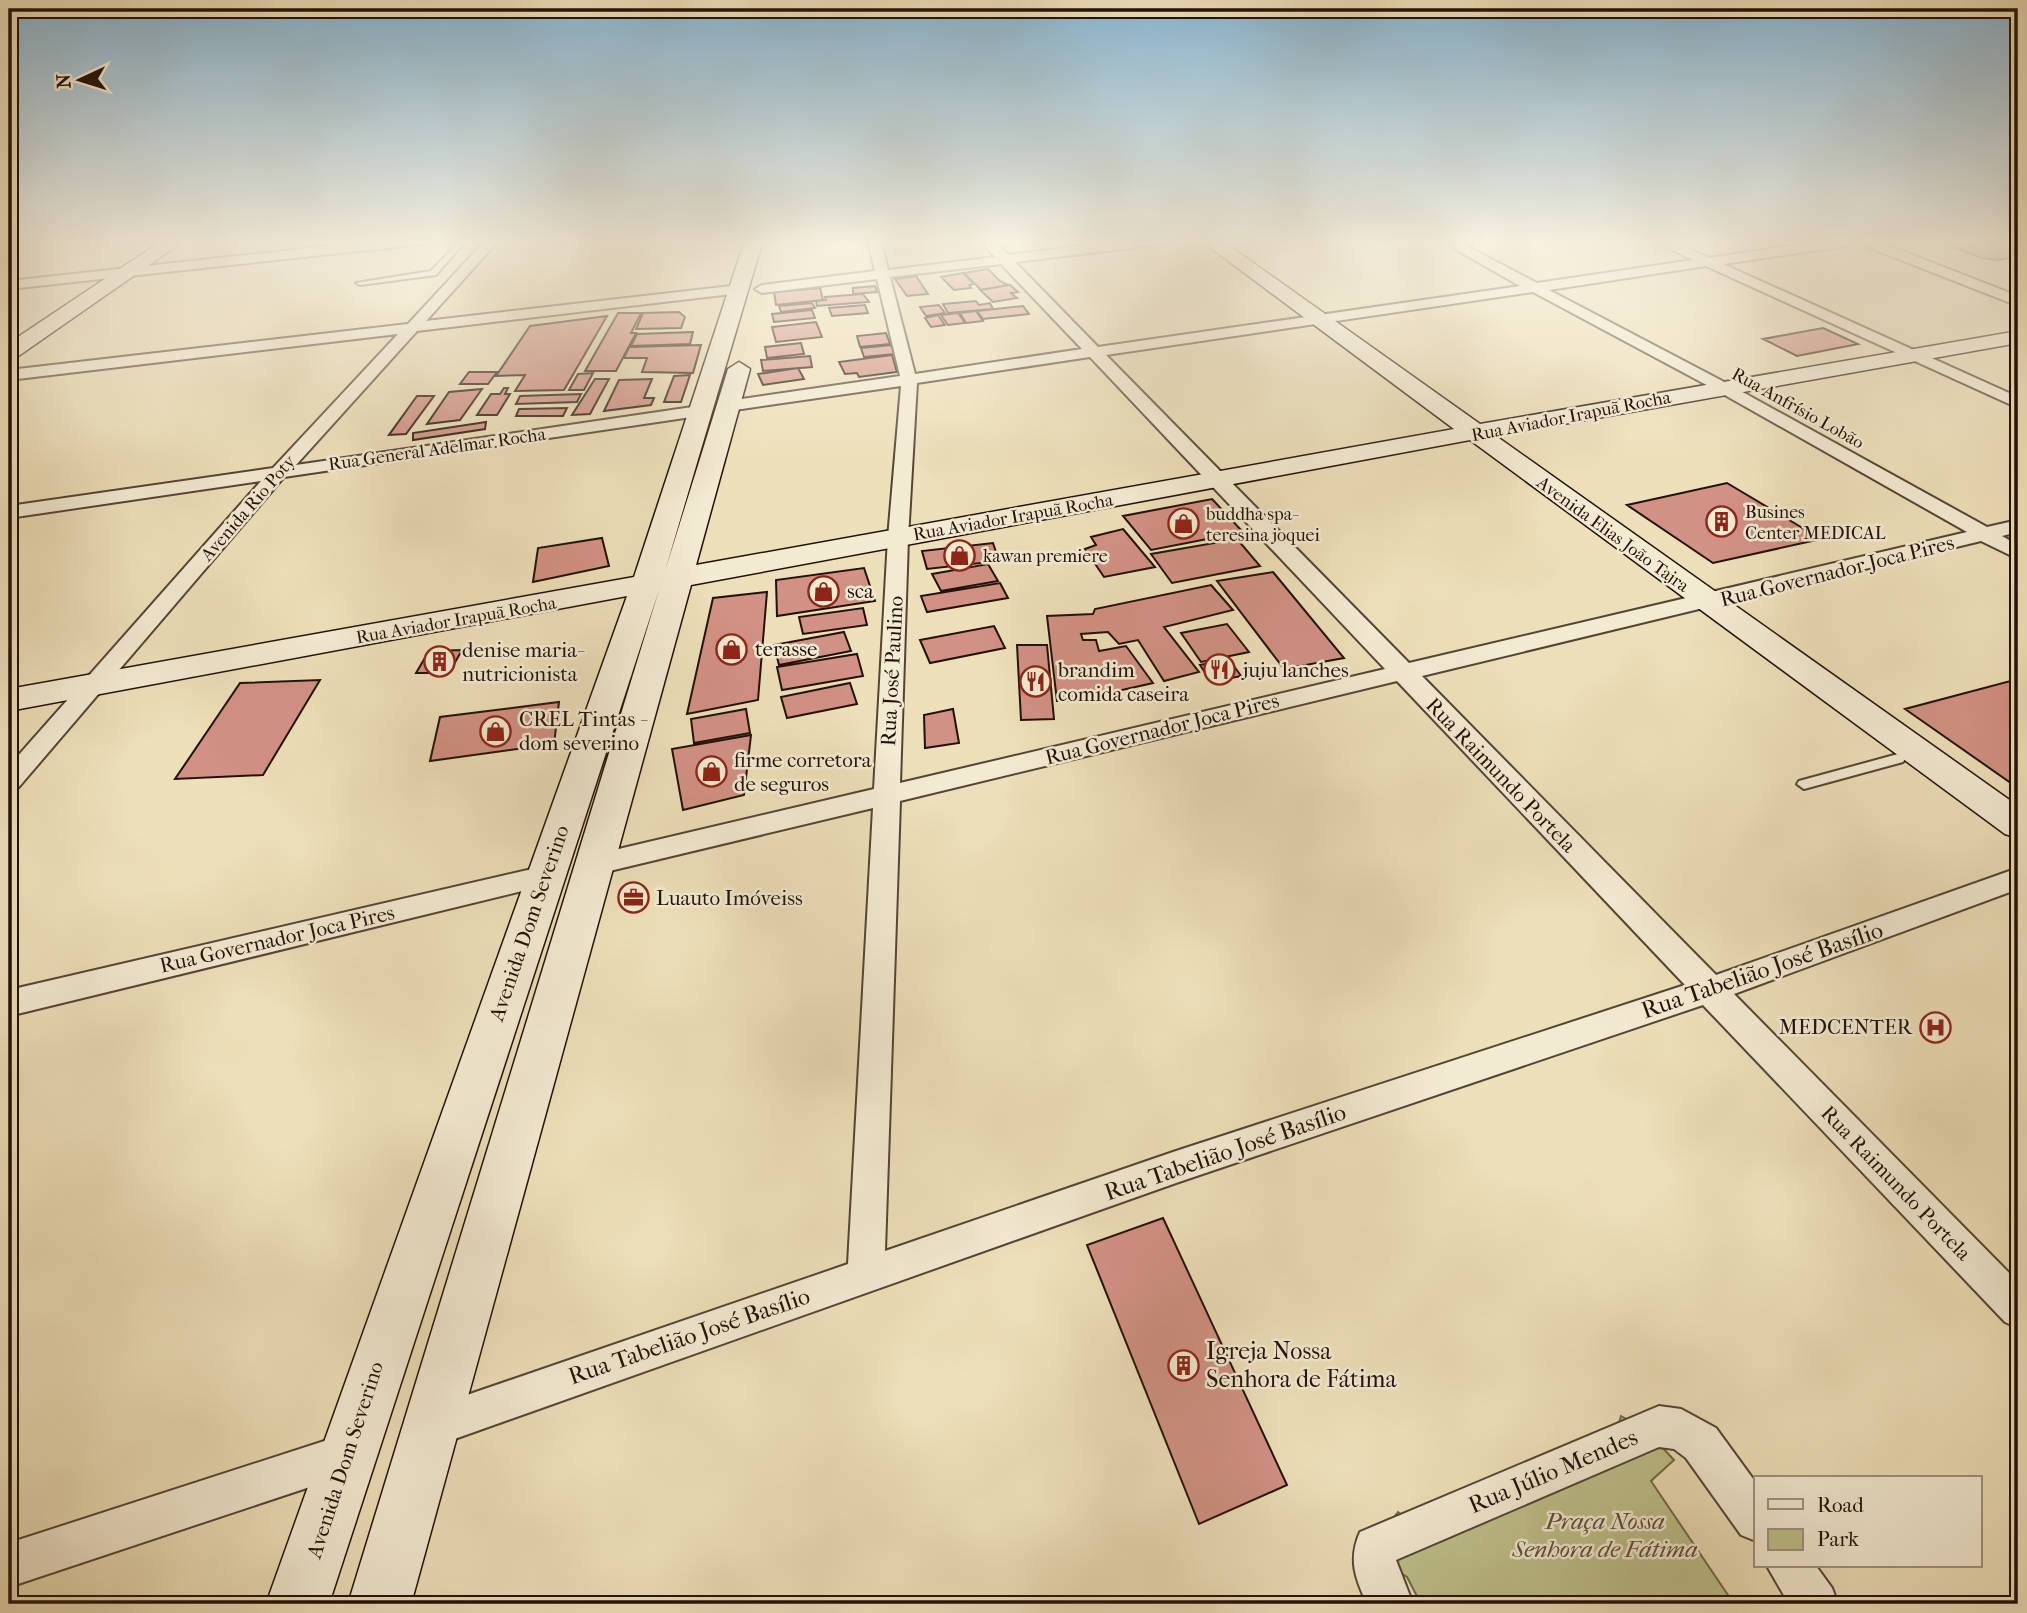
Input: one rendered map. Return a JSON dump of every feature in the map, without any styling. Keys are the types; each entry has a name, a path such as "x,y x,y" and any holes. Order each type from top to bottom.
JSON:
{"street":[{"path":"9,352 64,315"},
{"name":"Avenida Rio Poty","path":"9,782 279,472 425,315"},
{"path":"9,375 524,315"},
{"name":"Avenida Dom Severino","path":"379,1604 593,865 662,583 743,315"},
{"name":"Rua José Paulino","path":"866,1274 898,538 909,381 894,315"},
{"name":"Rua Raimundo Portela","path":"1057,315 1220,480 2018,1309"},
{"name":"Avenida Elias João Tajra","path":"1320,315 1717,600 2018,806"},
{"name":"Avenida Elias João Tajra","path":"1321,315 1326,319"},
{"name":"Rua General Adelmar Rocha","path":"9,512 1351,315"},
{"name":"Rua Anfrísio Lobão","path":"1585,315 1722,387 2018,554"},
{"path":"1824,315 2018,403"},
{"name":"Rua Aviador Irapuã Rocha","path":"9,700 662,583 1722,387 2018,337"},
{"name":"Rua Governador Joca Pires","path":"593,865 1401,671 1717,600 2018,526"},
{"name":"Avenida Dom Severino","path":"298,1604 346,1455 545,876 662,583"},
{"name":"Avenida Elias João Tajra","path":"1717,600 1908,756 2018,825"},
{"name":"Rua Governador Joca Pires","path":"9,1003 545,876"},
{"name":"Rua Tabelião José Basílio","path":"432,1427 866,1274 1709,990 2018,878"},
{"name":"Rua Júlio Mendes","path":"1391,1604 1376,1576 1372,1560 1375,1547 1659,1426 1681,1430 1701,1443 1754,1517"},
{"path":"9,1565 346,1455"},
{"path":"1790,1568 1816,1604"}],"lane":[{"path":"1804,784 1908,756"}],"green space":[{"name":"Praça Nossa Senhora de Fátima","path":"1621,1416 1647,1431 1674,1460 1651,1481 1734,1604 1421,1604 1407,1577 1384,1563 1382,1533 1398,1512 1437,1539 1611,1455"}],"building":[{"path":"617,315 640,315 631,333 636,333 616,371 585,371"},
{"path":"642,315 685,317 681,328 636,329"},
{"path":"772,315 814,315 815,318 774,322"},
{"path":"938,315 945,325 931,327 925,318"},
{"path":"941,315 960,315 965,323 948,325"},
{"path":"961,315 979,315 983,321 966,323"},
{"path":"980,315 1017,315 983,319"},
{"path":"607,316 564,390 515,391 525,375 496,376 530,326"},
{"path":"816,322 822,337 776,342 772,327"},
{"path":"1823,328 1858,344 1797,356 1763,339"},
{"path":"693,332 690,344 631,346 637,334"},
{"path":"886,333 890,344 860,347 857,336"},
{"path":"801,343 804,354 767,358 765,347"},
{"path":"701,345 693,373 642,372 647,358 624,358 629,347"},
{"path":"891,345 895,354 864,357 861,348"},
{"path":"892,355 897,372 859,377 857,373 845,374 839,362"},
{"path":"810,356 812,367 763,371 761,360"},
{"path":"798,368 804,379 763,385 758,374"},
{"path":"469,372 497,372 488,384 460,384"},
{"path":"593,373 584,390 569,390 578,374"},
{"path":"690,375 681,402 664,402 674,376"},
{"path":"595,379 609,379 590,414 572,415"},
{"path":"652,379 644,398 654,398 651,405 604,411 619,380"},
{"path":"504,388 508,388 505,394 510,394 497,415 477,415 491,394 500,394"},
{"path":"482,389 460,420 427,424 449,392"},
{"path":"581,394 577,402 516,404 520,396"},
{"path":"417,396 434,396 406,434 389,435"},
{"path":"567,408 563,416 516,416 519,409"},
{"path":"486,422 485,429 413,440 413,433"},
{"name":"Busines Center MEDICAL","path":"1727,483 1821,539 1713,563 1627,505"},
{"name":"buddha spa- teresina joquei","path":"1212,499 1243,532 1151,550 1123,516"},
{"path":"1123,529 1155,567 1104,577 1085,549 1096,545 1091,537"},
{"path":"602,538 609,566 533,582 538,548"},
{"path":"1237,539 1260,566 1172,583 1151,554"},
{"name":"kawan premiere","path":"993,543 999,561 927,569 922,551"},
{"path":"988,564 998,581 941,591 932,574"},
{"name":"sca","path":"864,568 875,601 777,616 776,580"},
{"path":"1273,572 1344,658 1284,669 1217,581"},
{"path":"1000,583 1008,598 927,612 921,596"},
{"path":"1211,585 1233,610 1164,627 1199,672 1164,681 1138,640 1119,644 1108,632 1081,634 1083,640 1096,640 1099,651 1126,646 1153,683 1113,692 1115,700 1057,701 1047,616 1093,614 1095,609"},
{"name":"terasse","path":"767,592 758,700 687,714 713,598"},
{"path":"863,608 867,625 803,634 799,617"},
{"path":"1227,624 1249,652 1201,662 1181,633"},
{"path":"994,626 1005,648 930,663 920,640"},
{"path":"844,632 851,651 779,665 774,645"},
{"name":"brandim comida caseira","path":"1017,645 1047,645 1054,719 1021,720"},
{"name":"denise maria- nutricionista","path":"462,650 449,673 416,673 429,651"},
{"path":"857,654 863,676 782,690 777,667"},
{"name":"juju lanches","path":"1229,659 1241,676 1211,682 1200,665"},
{"path":"2018,679 2018,788 1905,709"},
{"path":"320,680 263,775 175,779 240,683"},
{"path":"850,683 857,704 787,718 781,697"},
{"name":"CREL Tintas - dom severino","path":"559,702 554,744 430,761 440,717"},
{"path":"746,709 750,733 694,743 691,719"},
{"path":"953,709 959,743 925,748 924,715"},
{"name":"firme corretora de seguros","path":"751,735 744,795 683,810 672,749"},
{"name":"Igreja Nossa Senhora de Fátima","path":"1163,1218 1287,1485 1199,1524 1087,1245"}],"place":[{"name":"Busines Center MEDICAL","path":"1722,522"},
{"name":"buddha spa- teresina joquei","path":"1183,524"},
{"name":"kawan premiere","path":"960,556"},
{"name":"sca","path":"824,591"},
{"name":"terasse","path":"732,649"},
{"name":"denise maria- nutricionista","path":"439,662"},
{"name":"juju lanches","path":"1220,670"},
{"name":"brandim comida caseira","path":"1035,682"},
{"name":"CREL Tintas - dom severino","path":"496,731"},
{"name":"firme corretora de seguros","path":"711,772"},
{"name":"Luauto Imóveiss","path":"633,898"},
{"name":"MEDCENTER","path":"1935,1027"},
{"name":"Igreja Nossa Senhora de Fátima","path":"1183,1365"}]}
